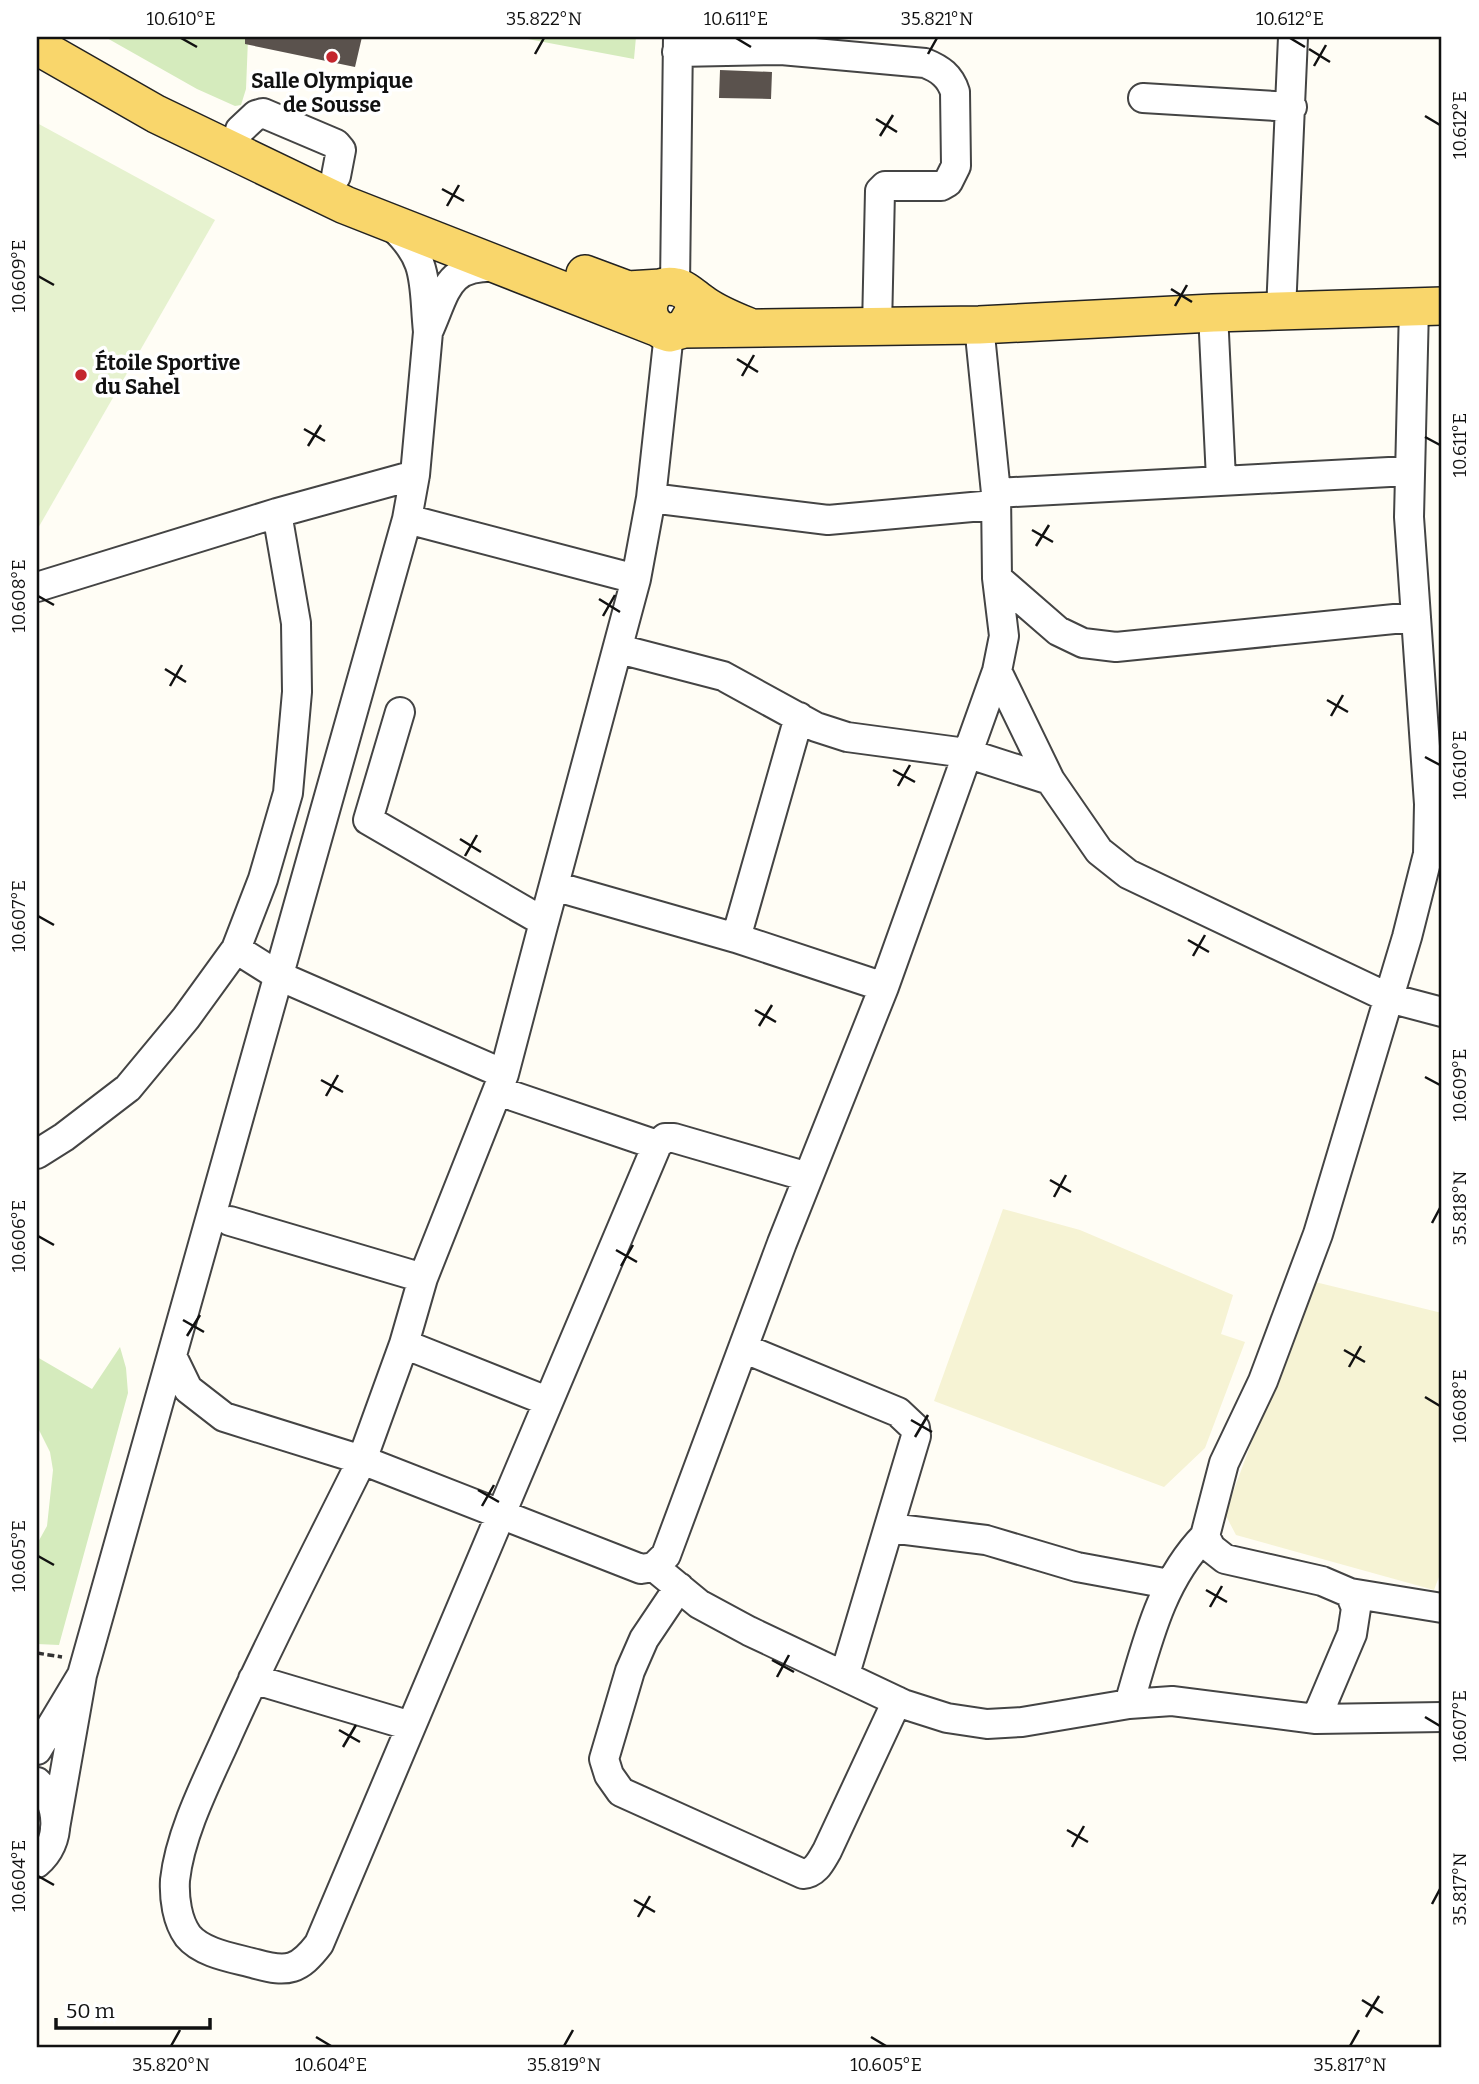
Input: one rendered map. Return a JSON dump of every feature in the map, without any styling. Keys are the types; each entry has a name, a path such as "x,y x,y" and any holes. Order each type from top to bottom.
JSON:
{"main road":[{"path":"64,37 166,94 336,176 673,310"},
{"path":"37,46 156,114 391,225 500,267 673,310 718,314 750,327 877,328 979,325 1213,313 1428,307"}],"street":[{"path":"1281,311 1293,37"},
{"path":"808,1177 674,1138 665,1138 657,1145 319,1944 307,1959 295,1967 277,1970 219,1953 189,1937 179,1919 175,1879 196,1805 253,1679 362,1460 404,1344 423,1278 501,1082 619,649 651,498 673,310 678,44 925,63 938,68 953,83 956,92 956,166 953,174 941,186 885,186 880,191 877,328"},
{"path":"1143,98 1292,107"},
{"path":"37,1863 48,1850 55,1828 82,1675 407,519 415,475 428,332 420,259 409,241 391,225"},
{"path":"428,332 453,278 464,269 475,265 500,267"},
{"path":"1129,1704 1150,1631 1168,1584 1184,1557 1205,1536 1224,1463 1263,1381 1318,1234 1435,855 1414,617 1408,471 1428,307"},
{"path":"1213,313 1221,479"},
{"path":"172,1356 188,1389 224,1417 362,1460 641,1569 654,1567 666,1555 808,1177 884,987 997,671 1004,636 997,578 995,499 979,325"},
{"path":"651,498 828,520 995,499 1221,479 1408,471"},
{"path":"37,587 277,513 415,475"},
{"path":"37,1154 128,1088 186,1018 236,949 263,879 288,793 298,692 296,623 277,513"},
{"path":"407,519 635,579"},
{"path":"997,578 1058,631 1083,643 1116,647 1414,617"},
{"path":"619,649 723,676 799,717 847,737 966,753 1050,780"},
{"path":"997,671 1050,780 1099,851 1128,874 1389,998 1442,1012"},
{"path":"400,712 368,820 544,922"},
{"path":"736,938 799,717"},
{"path":"554,886 736,938 884,987"},
{"path":"236,949 279,976 501,1082 657,1145"},
{"path":"230,1221 423,1278"},
{"path":"404,1344 547,1402"},
{"path":"743,1348 898,1412 915,1428 916,1436 890,1528 845,1674"},
{"path":"890,1528 986,1539 1077,1567 1168,1584"},
{"path":"1205,1536 1211,1548 1225,1559 1322,1581 1350,1593 1442,1608"},
{"path":"654,1567 699,1604 749,1631 845,1674 897,1701 947,1718 987,1724 1021,1722 1129,1704 1172,1701 1316,1718 1442,1717"},
{"path":"678,1587 644,1639 604,1759 609,1775 621,1792 803,1874 809,1874 816,1869 827,1851 897,1701"},
{"path":"1316,1718 1352,1634 1356,1608 1350,1593"},
{"path":"37,1750 82,1675"},
{"path":"253,1679 411,1726"},
{"path":"37,1782 53,1805 55,1828"}],"shaded area":[{"path":"1003,1209 1080,1230 1233,1295 1221,1334 1245,1342 1205,1448 1164,1487 934,1401"},
{"path":"1311,1281 1442,1313 1442,1569 1434,1590 1236,1535 1225,1514"}],"green space":[{"path":"105,37 248,39 246,89 241,105 235,106 197,89"},
{"path":"517,37 636,37 634,59"},
{"name":"Étoile Sportive du Sahel","path":"37,123 215,220 37,530"},
{"path":"120,1347 126,1368 128,1393 59,1645 37,1644 37,1544 47,1526 53,1470 50,1452 37,1426 37,1357 92,1389"}],"building":[{"name":"Salle Olympique de Sousse","path":"245,37 362,37 355,67 245,44"},
{"path":"720,70 772,72 771,99 719,98"}],"place":[{"name":"Salle Olympique de Sousse","path":"332,57"},
{"name":"Étoile Sportive du Sahel","path":"81,375"}]}
